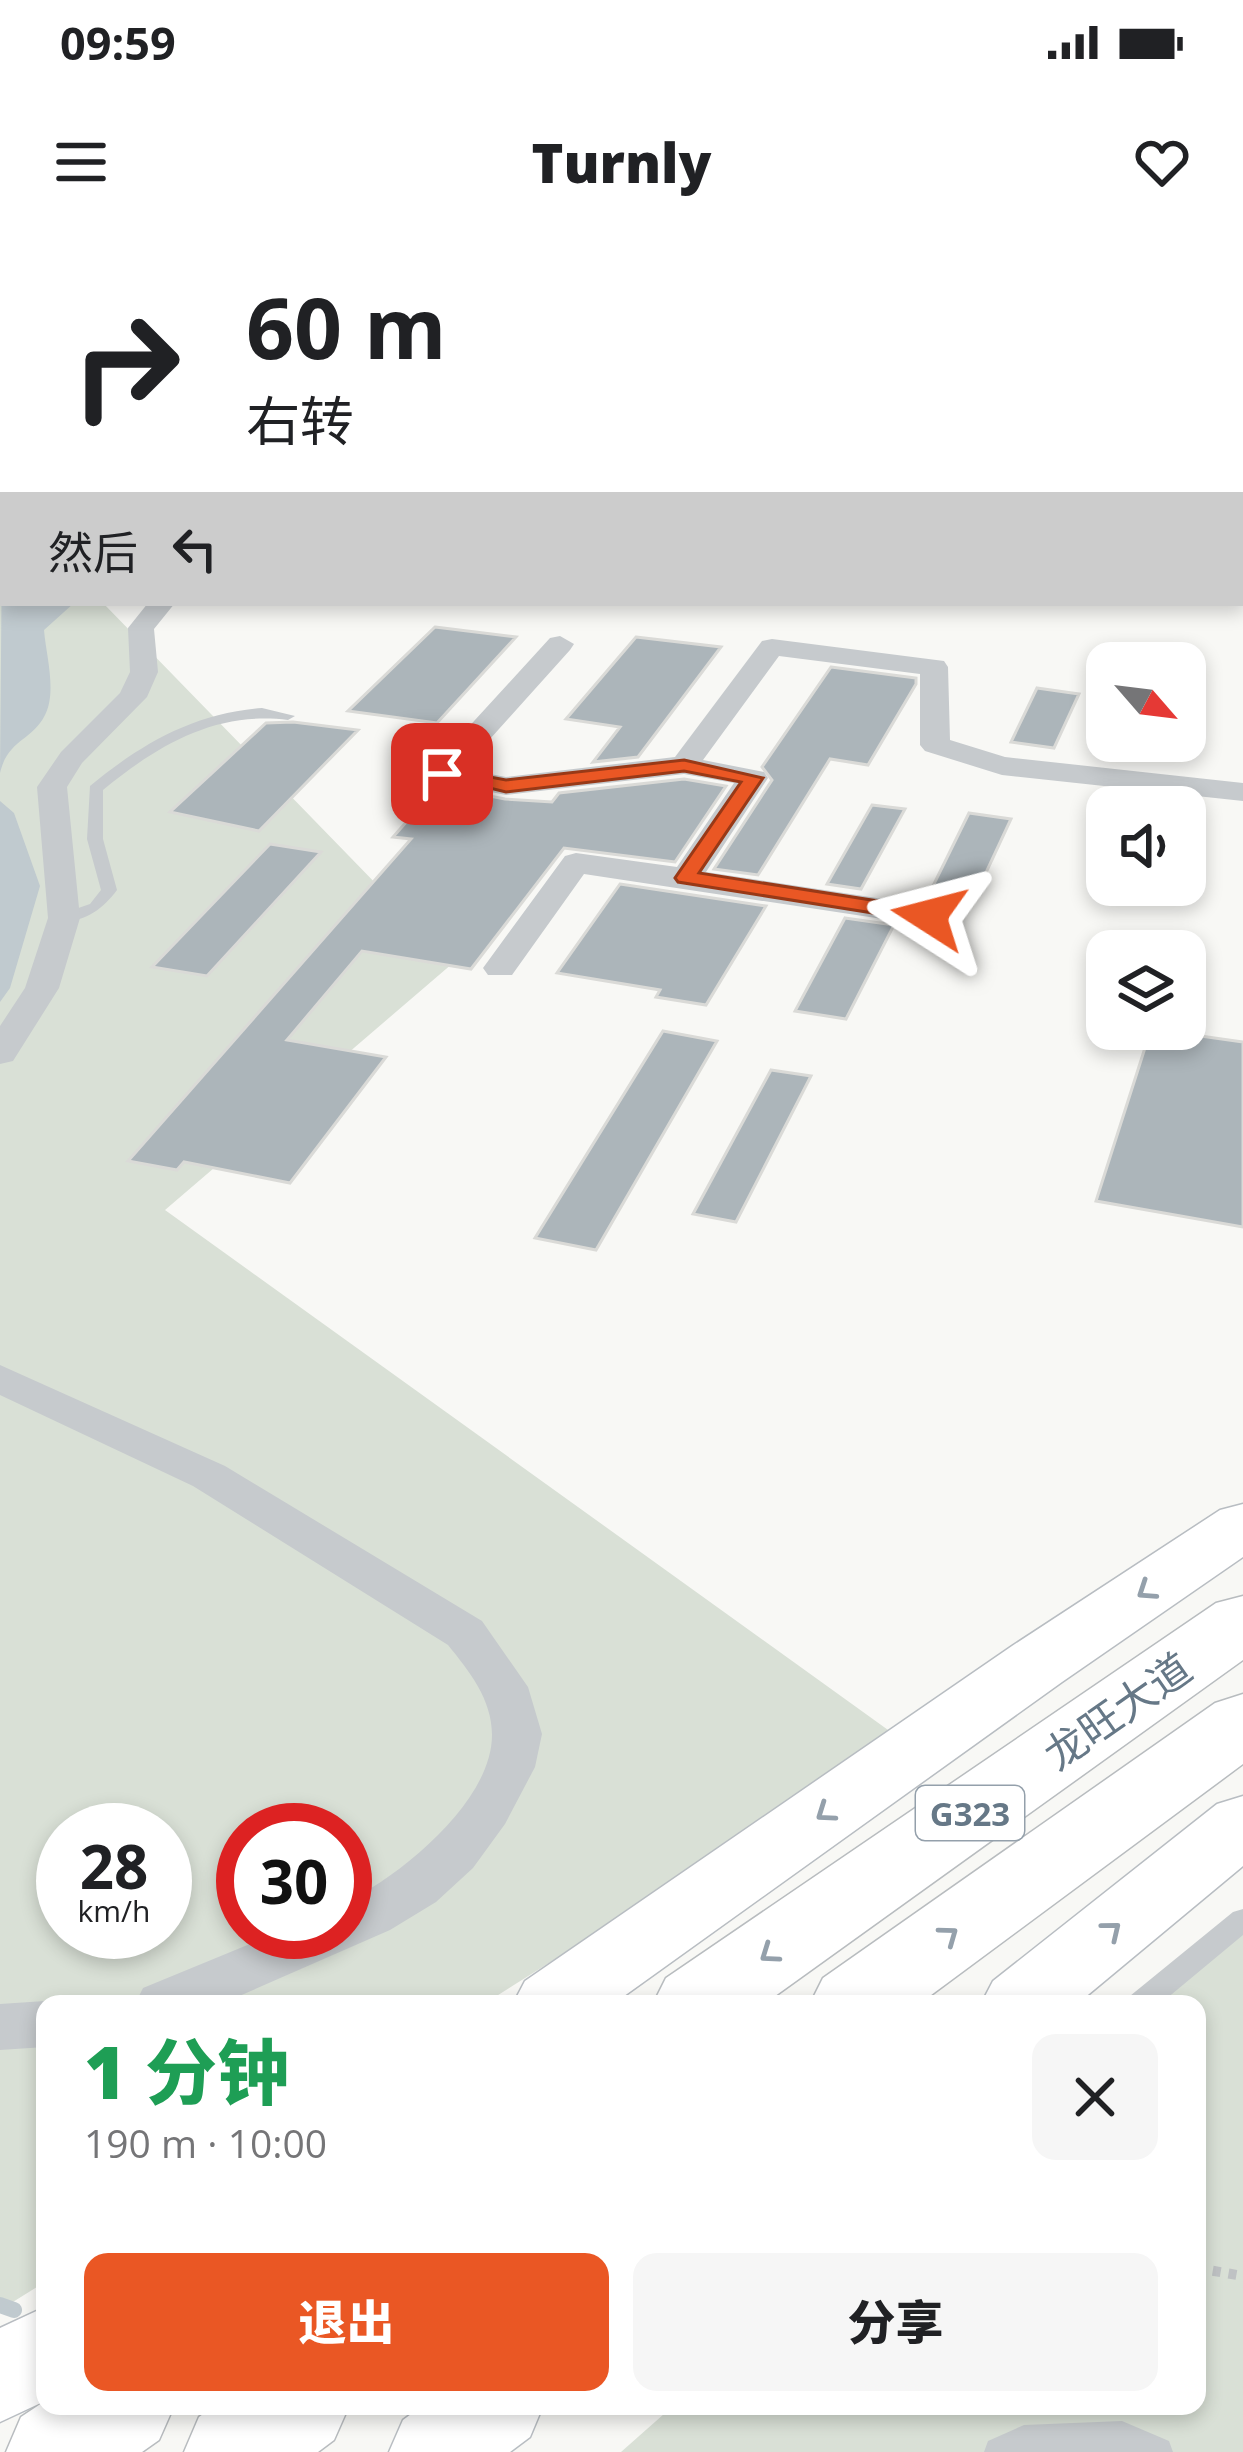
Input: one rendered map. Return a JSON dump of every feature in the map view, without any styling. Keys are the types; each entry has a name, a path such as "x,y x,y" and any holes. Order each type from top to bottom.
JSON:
{"highway":[{"name":"龙旺大道","path":"710,1995 1243,1622"},
{"name":"G323","path":"866,1995 1243,1723"},
{"path":"57,2452 110,2415"},
{"path":"235,2452 286,2415"},
{"path":"287,2452 320,2415"}],"street":[{"path":"0,1053 42,988 64,918 52,787 71,758 133,697 144,672 142,628 160,606"},
{"path":"560,644 442,774 506,786 684,766 753,778 686,878"},
{"path":"684,766 772,647 934,667 935,745 1002,766 1243,792"},
{"path":"500,968 576,863 929,916"},
{"path":"0,1378 209,1476 465,1633 497,1669 514,1720 516,1750 478,1829 449,1862 372,1916"},
{"path":"566,1995 1037,1664 1243,1526"},
{"path":"1032,1995 1243,1824"},
{"path":"184,1995 270,1959"},
{"path":"0,2027 36,2025"},
{"path":"0,2379 36,2355"},
{"path":"436,2452 485,2415"}],"lane":[{"path":"64,918 96,908 109,890 95,839 95,789 142,753 234,711 288,716"},
{"path":"1151,1995 1243,1920"},
{"path":"1000,2452 1024,2441 1122,2437 1157,2452"}],"path":[{"path":"1206,2270 1243,2276"}],"shaded area":[{"path":"0,606 106,606 453,963 165,1210 902,1740 498,1995 36,1995 36,2288 0,2310"},
{"path":"1,606 71,606 44,630 50,685 45,715 9,753 0,773"},
{"path":"0,801 14,813 40,886 10,988 0,1002"},
{"path":"1243,1928 1243,2452 621,2452 663,2415 1206,2415 1206,1995 1162,1995"}],"building":[{"path":"435,627 516,637 437,723 348,711"},
{"path":"636,637 721,647 638,757 593,762 620,727 566,719"},
{"path":"831,667 916,678 916,684 868,765 830,759 758,875 714,869 772,780 762,767"},
{"path":"1037,688 1079,694 1054,748 1011,742"},
{"path":"266,723 358,730 259,831 170,812"},
{"path":"684,779 726,786 675,862 564,848 471,969 362,951 287,1040 386,1057 290,1183 184,1162 177,1170 128,1161 411,839 393,837 438,786 552,802 559,793"},
{"path":"872,805 905,809 861,889 827,884"},
{"path":"969,813 1011,819 970,907 926,900"},
{"path":"270,844 321,852 207,976 152,967"},
{"path":"620,884 766,906 706,1005 656,997 660,990 557,973"},
{"path":"845,918 894,925 846,1019 795,1011"},
{"path":"663,1031 717,1041 596,1250 535,1238"},
{"path":"1206,1037 1243,1042 1243,1227 1096,1201 1144,1050 1206,1050"},
{"path":"771,1070 811,1076 736,1222 693,1214"}],"waterway":[{"path":"0,2305 14,2310"}],"route":[{"path":"442,774 506,786 684,766 753,778 686,878 929,916"}]}
